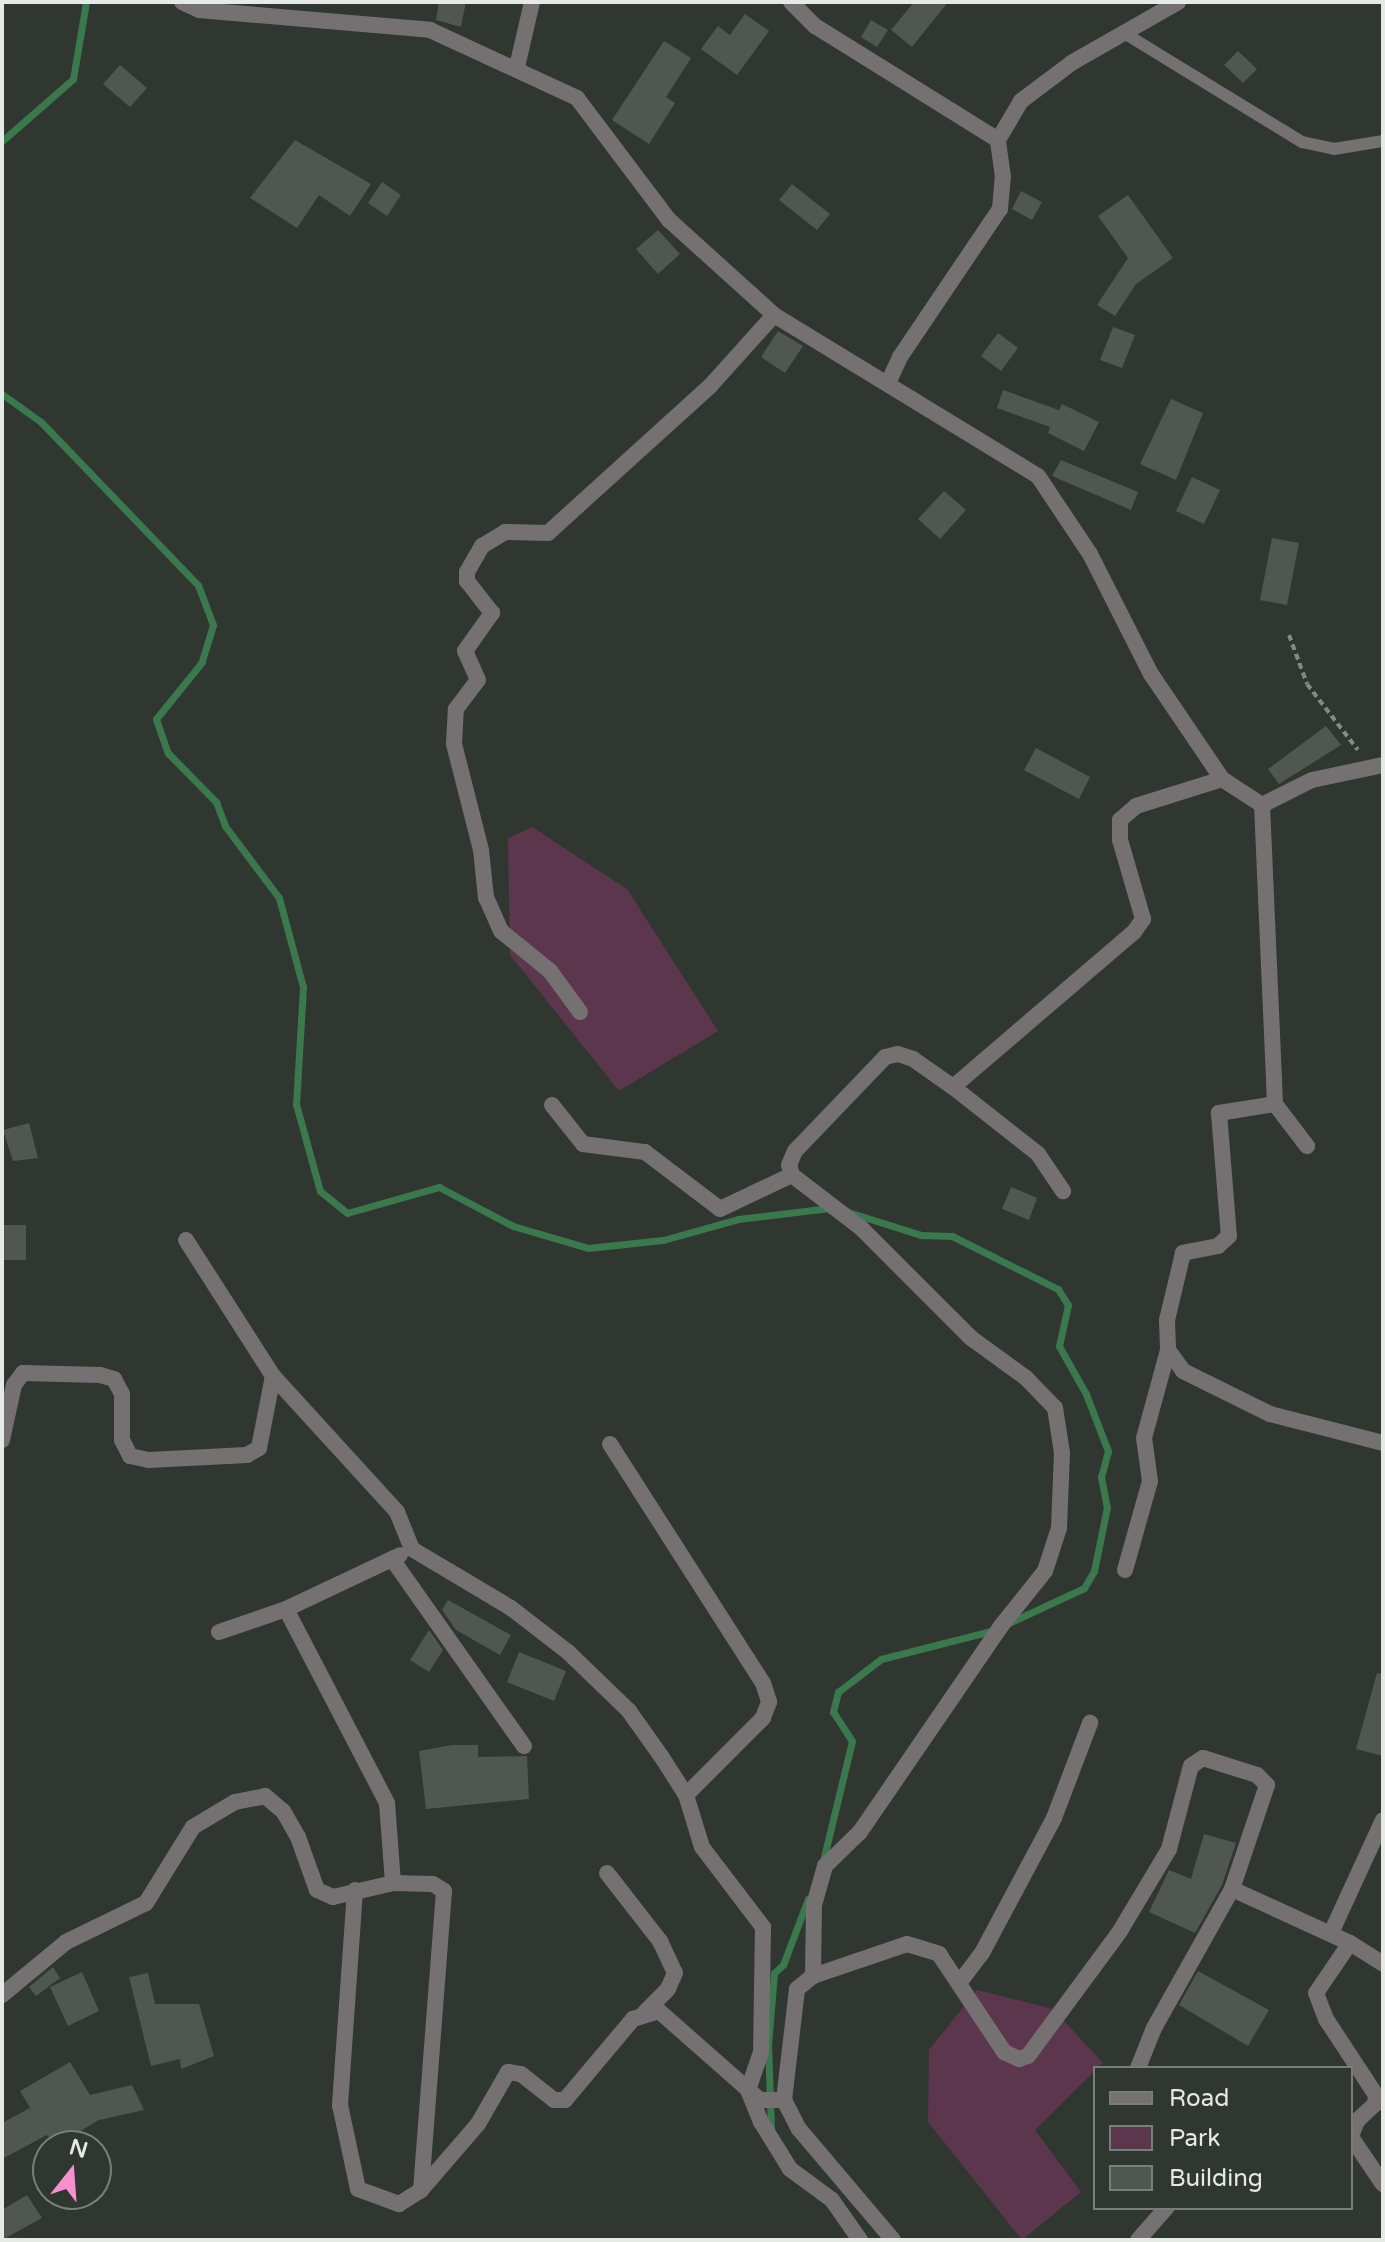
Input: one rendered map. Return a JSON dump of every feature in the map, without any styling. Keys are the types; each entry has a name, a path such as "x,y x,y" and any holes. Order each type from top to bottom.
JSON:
{"street":[{"path":"182,2 199,10 430,30 517,67 577,98 669,220 774,315 1038,476 1090,554 1151,674 1222,779 1262,805"},
{"path":"517,67 532,2"},
{"path":"791,2 815,26 998,140"},
{"path":"888,383 900,357 1000,209 1003,177 998,140 1021,101 1124,33 1178,2"},
{"path":"580,1012 550,971 501,931 486,898 481,850 454,744 456,709 478,680 465,651 492,613 467,581 467,572 482,546 505,532 548,533 711,385 774,315"},
{"path":"1262,805 1312,780 1376,765"},
{"path":"953,1087 1143,919 1120,840 1120,820 1136,806 1222,779"},
{"path":"1262,805 1275,1104 1307,1146"},
{"path":"792,1175 795,1151 885,1057 898,1054 913,1059 953,1087 1038,1154 1063,1191"},
{"path":"1125,1570 1150,1481 1144,1438 1168,1350 1167,1320 1183,1253 1218,1246 1229,1236 1219,1113 1275,1104"},
{"path":"552,1105 583,1144 645,1152 720,1209 792,1175"},
{"path":"792,1175 861,1228 971,1338 1026,1378 1055,1408 1062,1453 1059,1528 1045,1571 1001,1626 860,1832 825,1866 814,1905 813,1976"},
{"path":"186,1240 273,1376 397,1512 412,1549 511,1608 568,1652 629,1711 686,1795 702,1847 763,1927 761,2052 768,2139 790,2169 832,2200 860,2240"},
{"path":"1168,1350 1183,1371 1270,1414 1383,1443"},
{"path":"2,1440 14,1385 23,1373 100,1375 114,1379 122,1394 122,1440 130,1456 149,1460 247,1455 259,1448 273,1376"},
{"path":"610,1444 763,1683 769,1702 763,1718 686,1795"},
{"path":"219,1632 286,1609 412,1549"},
{"path":"392,1559 524,1746"},
{"path":"286,1609 387,1803 393,1883"},
{"path":"960,1982 982,1953 1054,1818 1090,1723"},
{"path":"767,2098 797,1989 813,1976 907,1944 939,1954 1004,2052 1019,2059 1028,2056 1120,1931 1169,1849 1191,1766 1203,1758 1257,1775 1267,1785 1232,1889 1168,2001 1139,2066"},
{"path":"2,1995 66,1942 146,1903 193,1827 235,1802 265,1796 283,1811 298,1837 317,1890 333,1897 393,1883 433,1884 445,1898 421,2190"},
{"path":"1331,1933 1383,1820"},
{"path":"607,1873 660,1941 675,1973 668,1989 643,2015"},
{"path":"1232,1889 1331,1933 1383,1964"},
{"path":"355,1890 340,2105 358,2189 399,2204 421,2190 478,2124 508,2072 521,2074 554,2100 565,2100 633,2019 659,2011 767,2098 799,2129 893,2240"},
{"path":"1350,1943 1316,1993 1322,2012 1376,2095 1375,2104 1357,2121 1353,2132"},
{"path":"1353,2140 1383,2184"},
{"path":"1138,2240 1164,2210"}],"lane":[{"path":"1124,33 1302,142 1334,149 1383,141"}],"path":[{"path":"1289,635 1307,684 1376,765"}],"green space":[{"path":"532,827 627,889 718,1031 619,1091 510,955 508,838"},
{"path":"977,1990 1053,2009 1103,2063 1093,2066 1093,2073 1035,2130 1081,2192 1022,2240 928,2122 929,2050"}],"building":[{"path":"439,2 466,2 461,27 436,20"},
{"path":"914,2 948,2 912,47 891,30"},
{"path":"745,14 769,31 737,75 701,49 718,26 730,35"},
{"path":"871,20 888,30 877,47 861,37"},
{"path":"664,41 691,58 666,97 675,103 649,144 612,120"},
{"path":"1238,51 1257,69 1243,83 1224,65"},
{"path":"120,65 147,88 130,107 103,84"},
{"path":"295,140 371,184 350,216 319,195 297,228 250,198"},
{"path":"382,182 401,195 387,216 368,203"},
{"path":"792,184 830,214 817,230 779,200"},
{"path":"1021,191 1042,202 1032,220 1012,209"},
{"path":"1128,195 1173,258 1136,284 1115,316 1097,305 1128,258 1098,216"},
{"path":"658,230 680,254 658,274 636,249"},
{"path":"1113,327 1135,335 1122,368 1100,360"},
{"path":"778,331 803,346 785,373 761,357"},
{"path":"998,333 1018,348 1001,371 981,356"},
{"path":"1003,390 1059,410 1062,404 1099,422 1084,451 1048,433 1050,427 997,408"},
{"path":"1171,399 1203,413 1176,480 1140,464"},
{"path":"1061,460 1138,492 1131,510 1052,476"},
{"path":"1192,477 1220,490 1204,524 1176,511"},
{"path":"944,491 966,510 940,539 918,519"},
{"path":"1272,538 1299,543 1287,605 1260,600"},
{"path":"1326,726 1341,745 1279,784 1268,769"},
{"path":"1036,748 1090,777 1079,799 1024,770"},
{"path":"29,1123 38,1158 13,1161 3,1130"},
{"path":"1011,1187 1037,1198 1029,1220 1002,1209"},
{"path":"2,1225 26,1225 26,1260 2,1260"},
{"path":"448,1600 511,1635 500,1655 456,1630 442,1610"},
{"path":"429,1630 443,1650 429,1672 410,1660"},
{"path":"519,1652 566,1671 554,1701 507,1682"},
{"path":"1377,1673 1383,1674 1383,1756 1356,1749"},
{"path":"452,1745 478,1745 478,1757 527,1756 529,1799 426,1809 419,1751"},
{"path":"1204,1834 1236,1843 1222,1885 1195,1933 1149,1912 1169,1870 1191,1879"},
{"path":"53,1967 60,1978 36,1996 29,1987"},
{"path":"1198,1971 1269,2010 1248,2046 1179,2005"},
{"path":"82,1972 99,2011 68,2026 50,1987"},
{"path":"148,1973 155,2004 199,2004 214,2056 181,2069 180,2059 151,2066 129,1977"},
{"path":"70,2062 90,2095 132,2085 144,2110 99,2120 82,2130 32,2130 32,2143 2,2159 2,2123 30,2108 20,2091"},
{"path":"27,2195 32,2210 37,2210 42,2218 2,2240 2,2210"}],"waterway":[{"path":"2,141 73,79 86,2"},
{"path":"2,394 41,422 198,585 213,625 202,662 156,719 168,753 216,802 225,826 279,898 303,987 296,1104 320,1191 347,1213 439,1187 513,1226 588,1248 663,1240 738,1219 829,1208"},
{"path":"848,1212 921,1235 952,1236 1058,1289 1068,1305 1059,1346 1086,1394 1108,1451 1101,1477 1107,1507 1094,1571 1084,1588 1009,1623"},
{"path":"823,1861 852,1741 833,1712 838,1692 881,1659 995,1630"},
{"path":"771,2129 768,2045 774,1973 783,1965 808,1899"}]}
